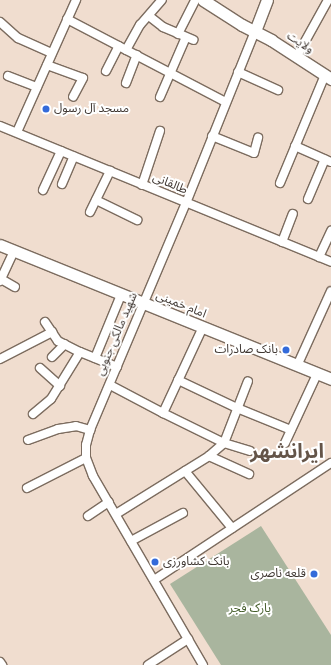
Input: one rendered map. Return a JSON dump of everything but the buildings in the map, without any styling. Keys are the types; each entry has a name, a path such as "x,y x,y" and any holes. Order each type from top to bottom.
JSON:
{"main road":[{"name":"ولایت","path":"203,0 242,25 297,56 328,77"},
{"name":"ولایت","path":"215,0 245,21 255,31"},
{"name":"شهید مالکی جنوبی","path":"255,31 267,0"},
{"name":"امام خمینی","path":"0,245 331,379"}],"street":[{"path":"126,50 140,26 162,0"},
{"path":"160,97 186,37 195,0"},
{"path":"297,56 328,0"},
{"path":"17,132 74,1"},
{"path":"149,16 163,27 186,37"},
{"path":"67,19 226,102"},
{"path":"0,22 18,38 52,53"},
{"name":"شهید مالکی جنوبی","path":"203,665 94,476 86,458 86,445 90,430 186,203 255,31"},
{"path":"106,71 119,46"},
{"path":"126,83 137,55"},
{"path":"47,65 83,78 74,97"},
{"path":"238,72 278,90"},
{"path":"8,76 37,87"},
{"path":"280,183 295,146 328,77"},
{"name":"طالقانی","path":"0,127 17,132 110,172 331,262"},
{"path":"142,185 160,131"},
{"path":"212,136 254,153 258,138"},
{"path":"295,146 328,160 308,199"},
{"path":"44,190 60,151"},
{"path":"62,184 74,156"},
{"path":"90,212 110,172"},
{"path":"96,200 137,220"},
{"path":"282,242 293,214"},
{"path":"319,257 331,231"},
{"path":"14,251 0,280 15,287"},
{"path":"297,366 331,291"},
{"path":"95,358 121,295"},
{"path":"45,322 58,341 117,367"},
{"path":"163,413 203,327"},
{"path":"0,359 52,332"},
{"path":"52,357 65,344"},
{"path":"33,414 51,399 80,352"},
{"path":"40,368 60,386"},
{"path":"286,443 317,374"},
{"path":"178,380 237,408 291,430"},
{"path":"116,514 209,456 224,443 248,381"},
{"path":"110,385 224,443 250,452"},
{"path":"28,440 58,429 76,426 90,430"},
{"path":"209,456 249,474"},
{"path":"27,488 86,458"},
{"path":"154,580 331,463"},
{"path":"185,471 232,528"},
{"path":"88,516 109,502"},
{"path":"131,541 183,513"},
{"path":"148,665 188,639"}],"green space":[{"name":"پارک فجر","path":"261,526 331,635 331,665 221,665 170,584"}],"place":[{"name":"مسجد آل رسول","path":"46,109"},
{"name":"بانک صادرات","path":"286,350"},
{"name":"بانک کشاورزی","path":"155,562"},
{"name":"قلعه ناصری","path":"314,574"}],"district":[{"name":"ایرانشهر","path":"287,451"}]}
